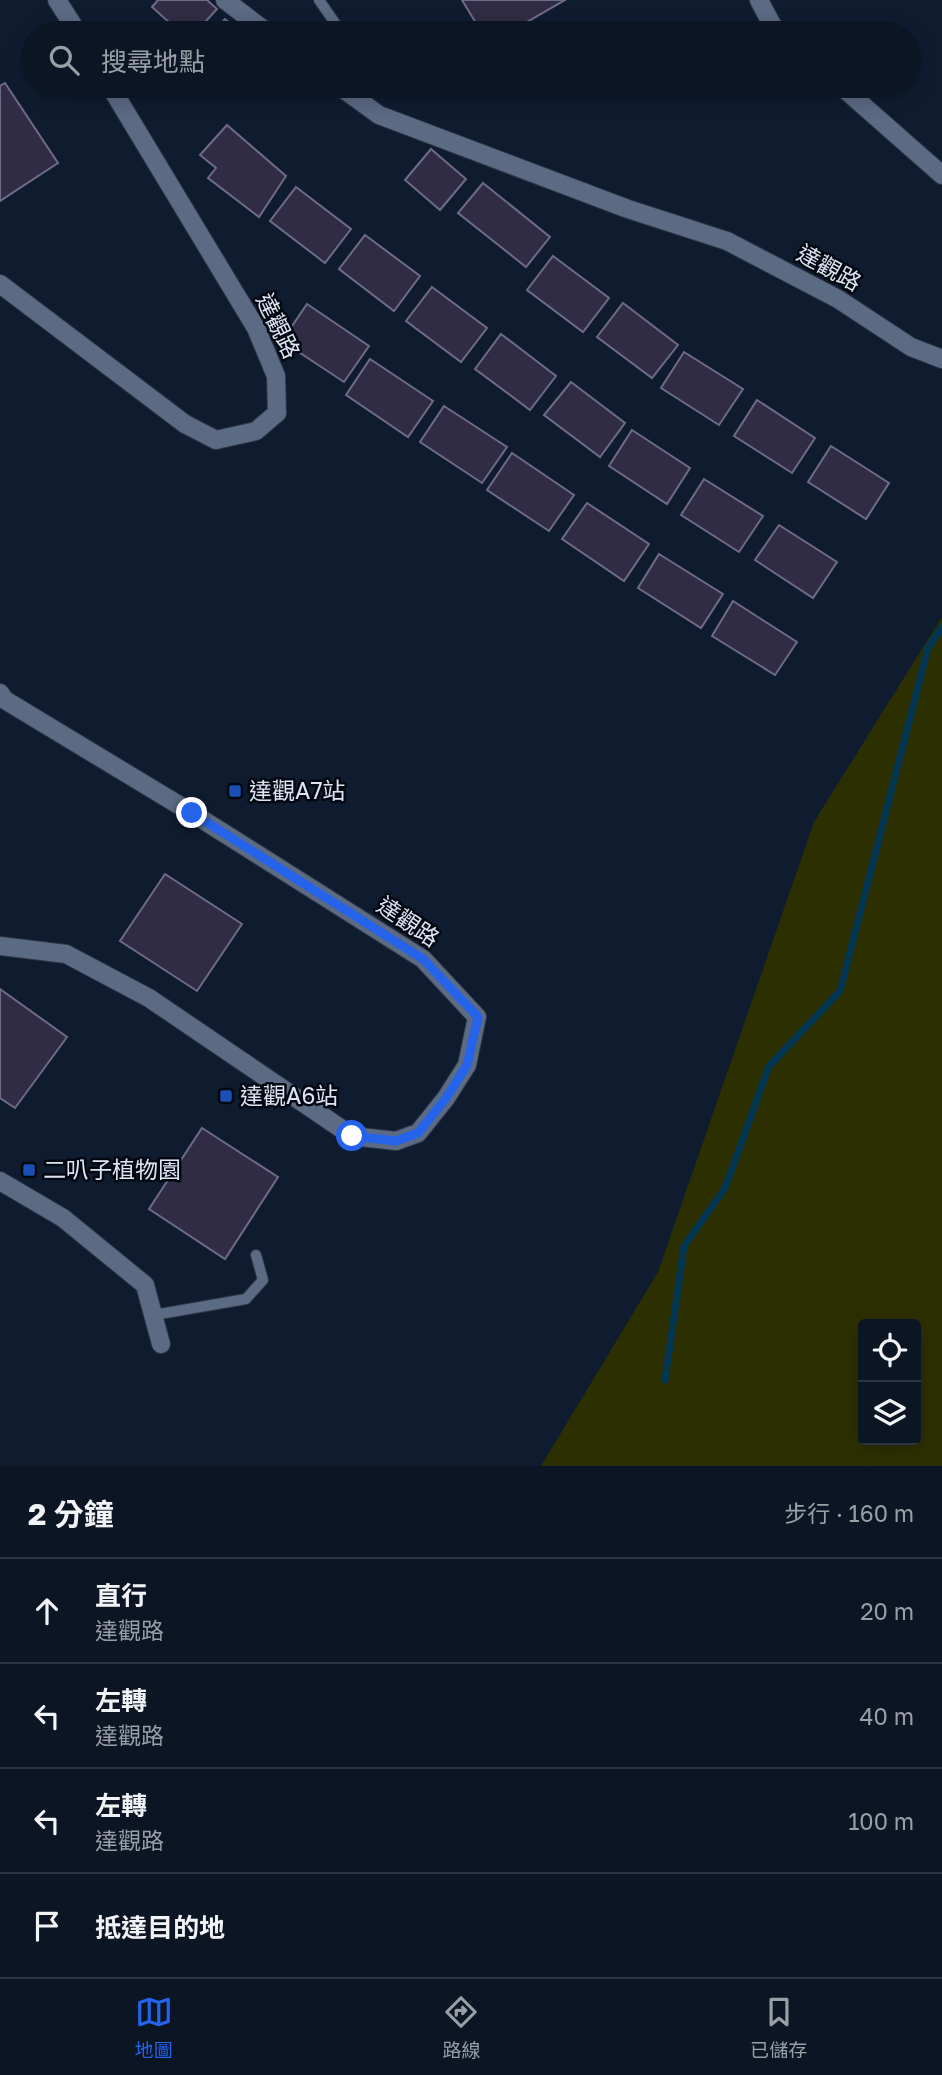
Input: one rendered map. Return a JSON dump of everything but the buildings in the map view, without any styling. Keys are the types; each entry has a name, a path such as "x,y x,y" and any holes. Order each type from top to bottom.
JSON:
{"street":[{"path":"57,0 70,21"},
{"path":"225,0 252,21"},
{"path":"759,0 770,21"},
{"name":"達觀路","path":"0,284 185,424 216,440 256,431 277,413 276,376 256,328 117,98"},
{"name":"達觀路","path":"359,98 379,115 628,209 727,241 838,299 911,347 942,359"},
{"path":"855,98 942,175"},
{"name":"達觀路","path":"0,693 5,699 423,959 478,1017 467,1065 446,1098 418,1133 396,1141 352,1136 149,998 65,954 0,946"},
{"path":"0,1181 63,1218 145,1285 161,1344"}],"lane":[{"path":"319,0 334,21"},
{"path":"153,1315 246,1300 263,1280 256,1255"}],"green space":[{"path":"942,617 942,1466 541,1466 658,1272 814,822"}],"waterway":[{"path":"665,1380 684,1246 725,1188 769,1066 840,991 928,648 942,627"}],"place":[{"name":"達觀A7站","path":"235,791"},
{"name":"達觀A6站","path":"226,1096"},
{"name":"二叭子植物園","path":"29,1170"}],"route":[{"path":"192,813 423,959 478,1017 467,1065 446,1098 418,1133 396,1141 352,1136"}]}
